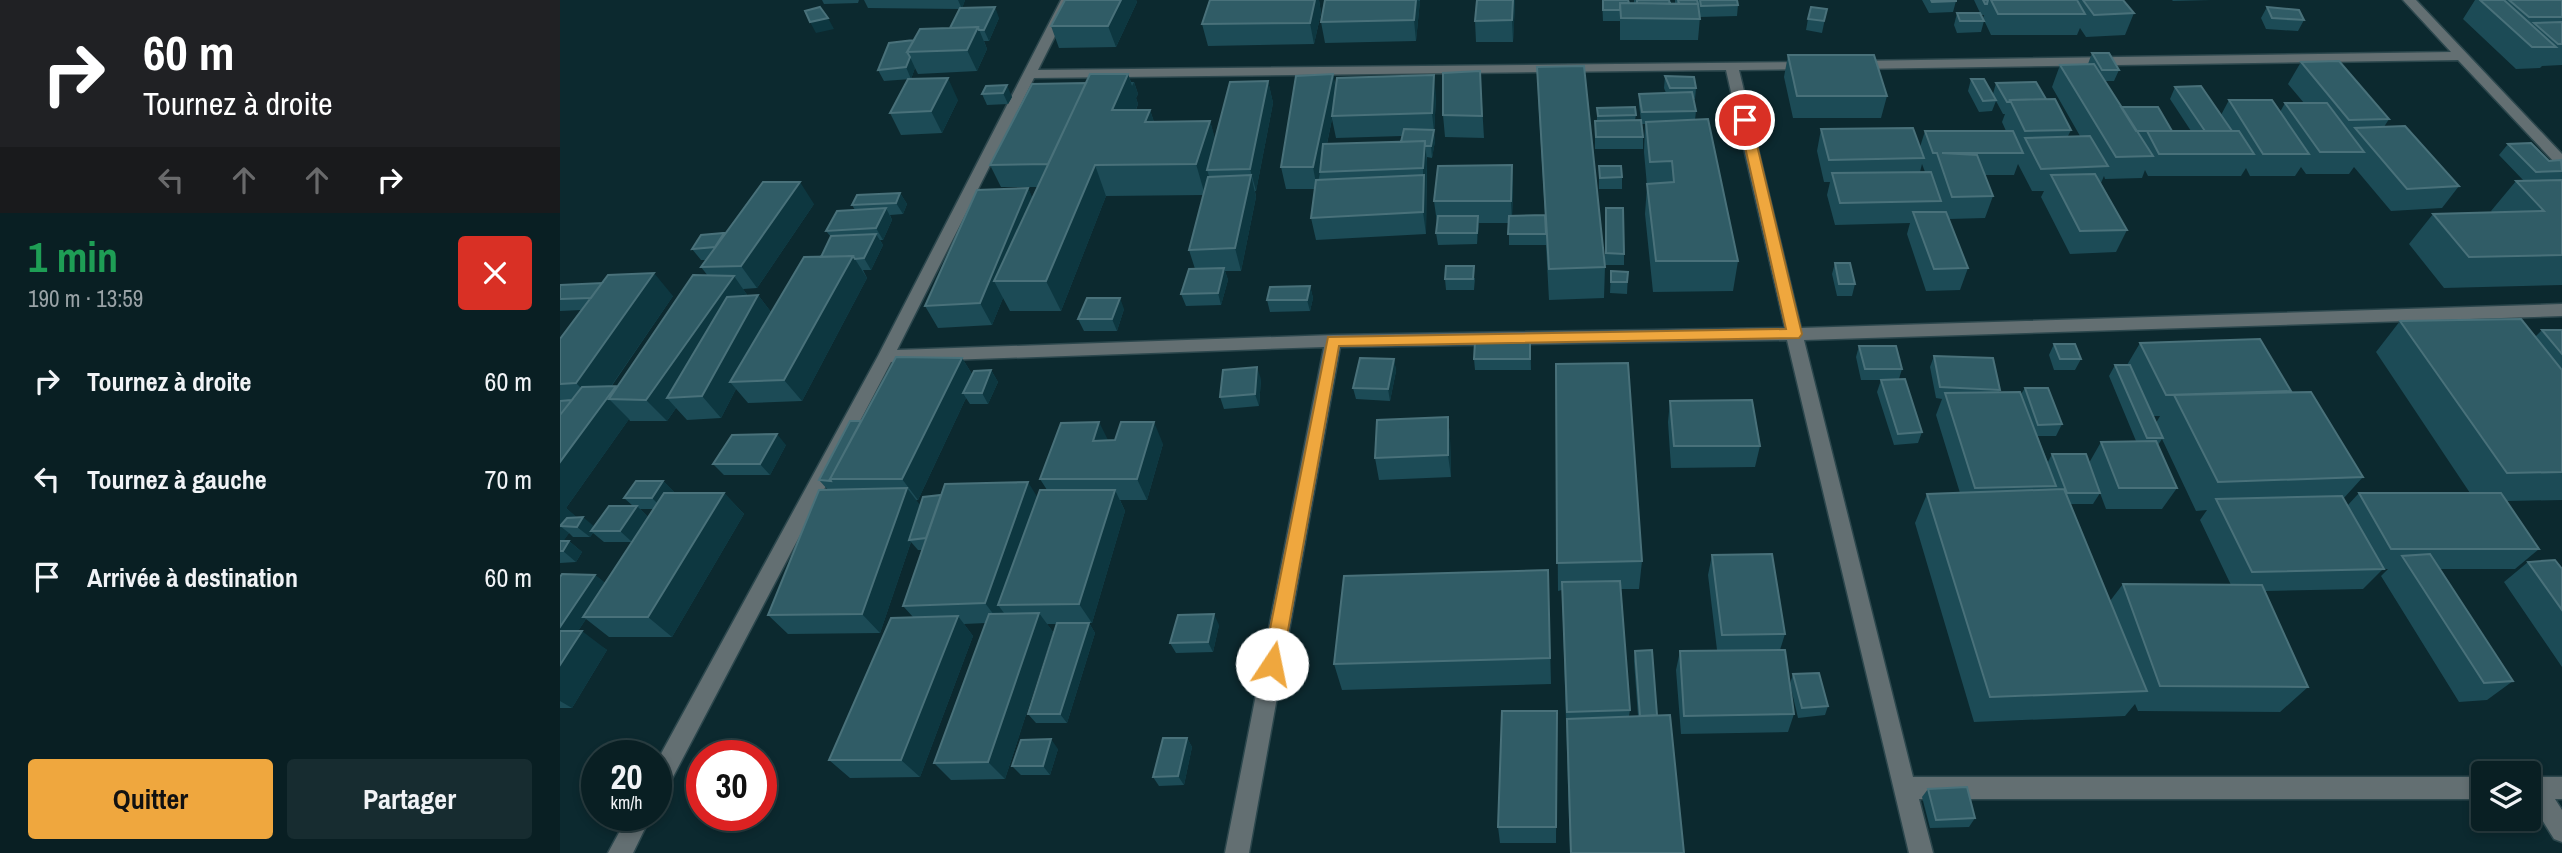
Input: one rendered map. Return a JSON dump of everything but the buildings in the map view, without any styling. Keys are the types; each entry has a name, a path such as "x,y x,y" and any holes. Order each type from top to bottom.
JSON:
{"street":[{"path":"672,756 886,356 1066,0"},
{"path":"2409,0 2562,162"},
{"path":"1844,65 2459,55"},
{"path":"1029,74 1816,65"},
{"path":"1732,66 1794,334 1921,853"},
{"path":"886,356 1333,341 1794,334 2562,310"},
{"path":"1237,853 1333,341"},
{"path":"1906,788 2471,788"},
{"path":"2541,788 2562,788"},
{"path":"2541,801 2562,831"},
{"path":"620,853 632,831"}],"route":[{"path":"1272,664 1333,341 1794,334 1745,120"}]}
